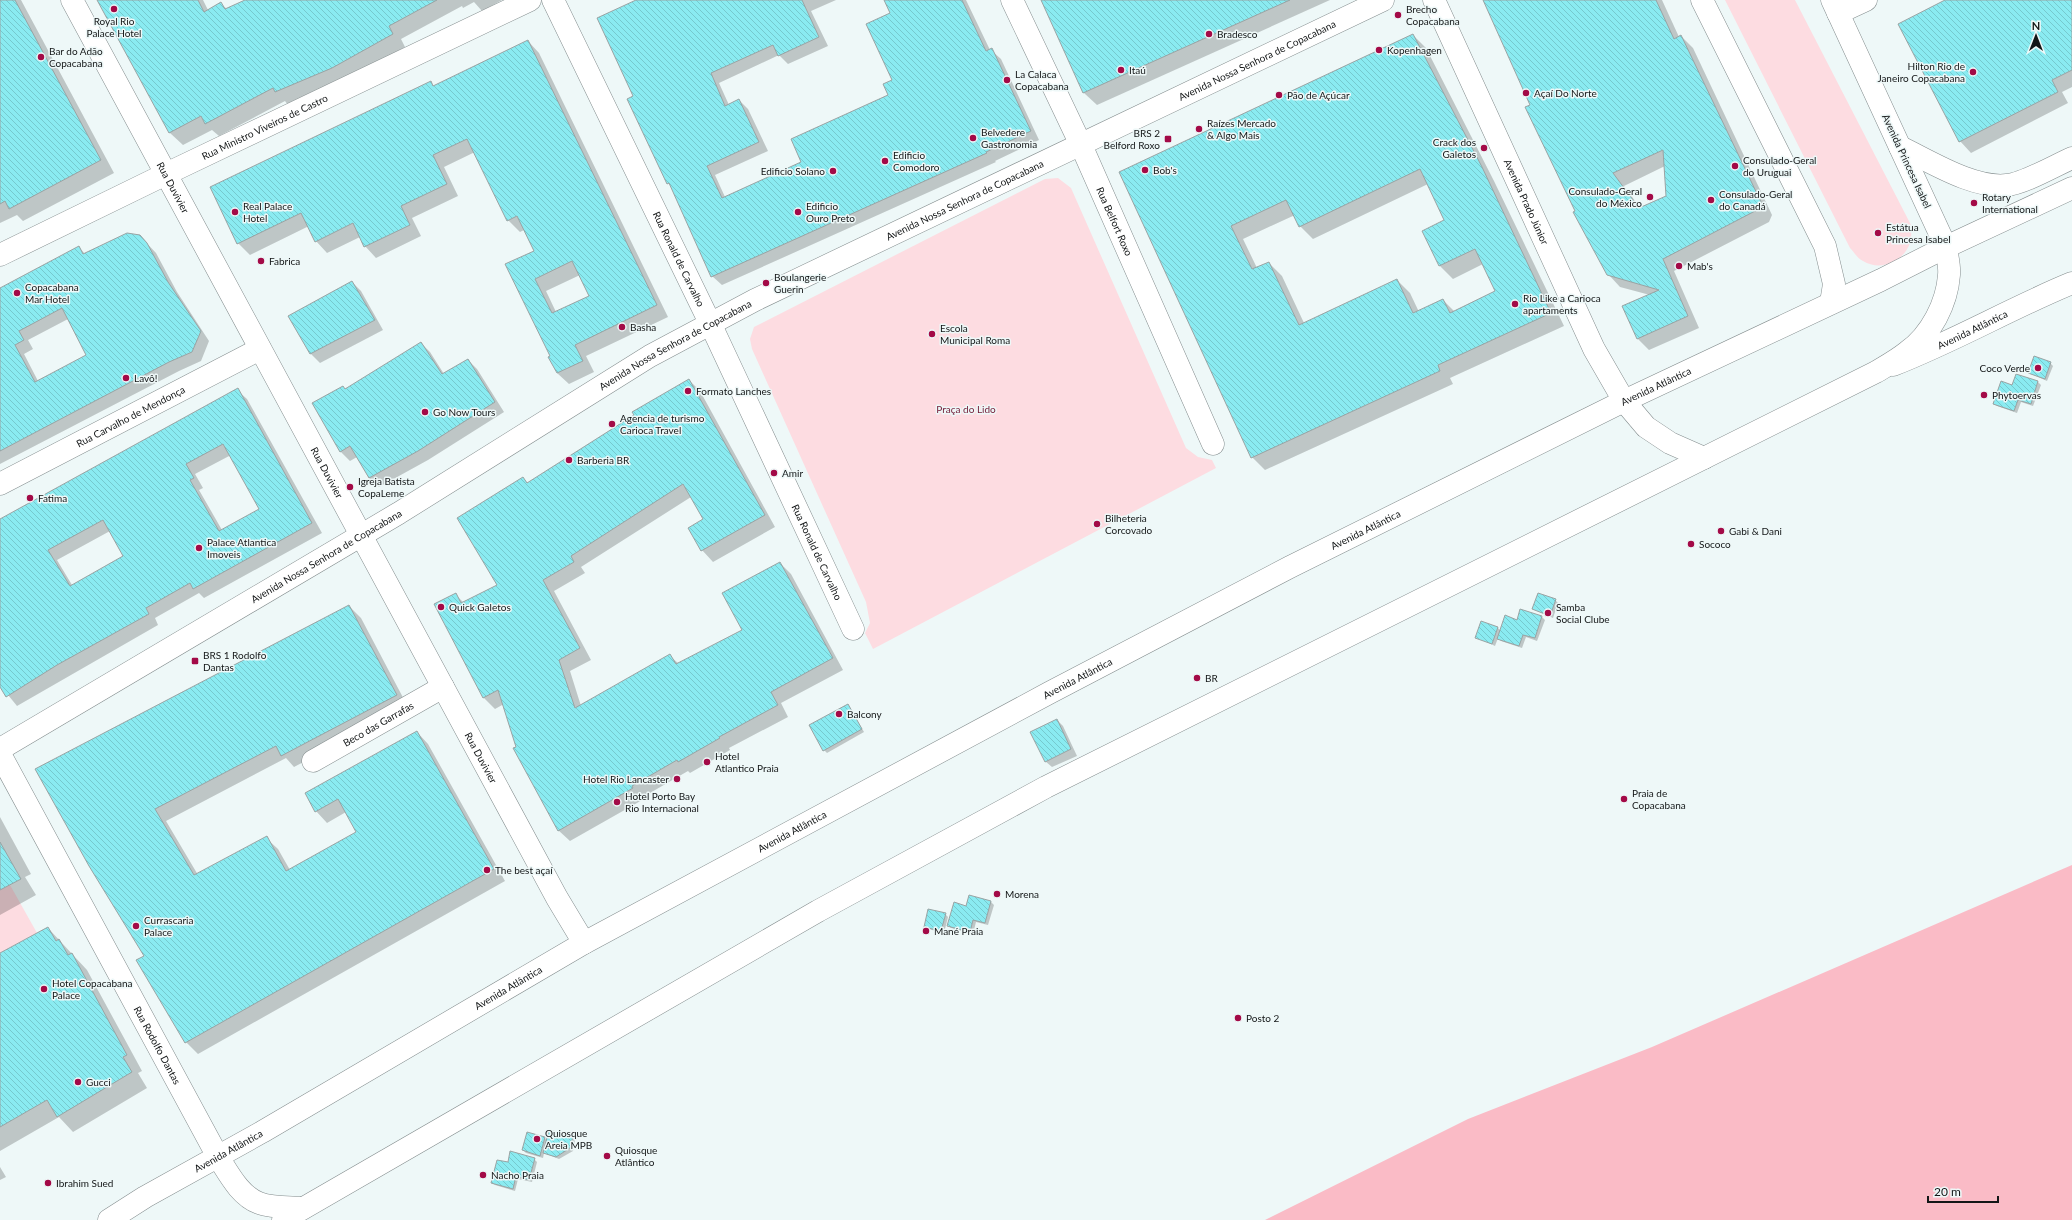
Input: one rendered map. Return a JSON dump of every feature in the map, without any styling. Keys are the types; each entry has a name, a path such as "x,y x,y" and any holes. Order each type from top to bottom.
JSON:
{"main road":[{"name":"Rua Duvivier","path":"72,0 556,898 584,943"},
{"name":"Rua Ministro Viveiros de Castro","path":"0,255 530,0"},
{"name":"Rua Ronald de Carvalho","path":"553,0 710,324 853,629"},
{"name":"Rua Belfort Roxo","path":"1012,0 1081,145 1213,444"},
{"name":"Avenida Nossa Senhora de Copacabana","path":"0,750 361,535 650,356 710,324 1014,175 1081,145 1383,0"},
{"name":"Avenida Prado Júnior","path":"1434,0 1594,349 1624,401 1646,427 1670,443 1704,458"},
{"path":"1702,0 1825,246 1834,284 1830,303"},
{"path":"1835,7 1866,0"},
{"name":"Avenida Princesa Isabel","path":"1835,7 1946,247 1949,273 1947,291 1940,309 1919,342 1908,352 1876,372"},
{"path":"1900,147 1959,175 1990,185 2007,186 2072,158"},
{"name":"Avenida Atlântica","path":"109,1220 145,1197 218,1157 584,943 1049,692 1290,567 1624,401 2072,188"},
{"name":"Avenida Atlântica","path":"283,1220 818,911 1046,787 1876,372 1925,353 1993,318 2072,283"},
{"name":"Rua Carvalho de Mendonça","path":"0,484 260,349"},
{"name":"Beco das Garrafas","path":"313,761 443,687"},
{"name":"Rua Rodolfo Dantas","path":"0,754 218,1157 238,1187 248,1197 260,1203 303,1208"}],"green space":[{"path":"1725,0 1795,0 1911,225 1910,243 1903,255 1897,260 1884,265 1870,264 1859,259 1850,248"},
{"name":"Praça do Lido","path":"1058,178 1071,188 1186,448 1198,457 1212,460 1216,468 873,649 865,633 870,623 866,602 752,349 750,339 754,327 1045,179"},
{"path":"10,885 37,933 0,953 0,890"}],"shaded area":[{"path":"2072,865 2072,1220 1265,1220 1468,1119 1652,1047"}],"building":[{"path":"0,0 15,0 101,160 9,209 5,201 0,204"},
{"path":"97,0 198,0 204,12 221,2 225,9 245,0 437,0 389,26 393,34 332,68 275,92 273,88 205,124 201,116 169,133"},
{"path":"636,0 802,0 819,37 778,56 773,45 711,73 725,106 739,99 759,142 707,166 722,198 801,162 791,139 888,95 883,84 892,80 866,24 890,13 884,0 962,0 986,51 992,48 1031,131 986,152 987,153 711,277 669,183 667,184 627,99 633,96 597,18"},
{"path":"1041,0 1290,0 1083,93"},
{"path":"1483,0 1656,0 1674,39 1681,35 1761,202 1757,210 1663,259 1688,316 1637,339 1622,306 1659,290 1607,275 1573,212 1575,211 1525,107 1530,105","holes":["1663,150 1666,196 1639,208 1613,173"]},
{"path":"1945,0 2072,0 2072,70 2052,80 2058,92 1959,142 1898,24"},
{"path":"1413,34 1482,167 1551,313 1438,365 1440,371 1251,458 1119,172","holes":["1420,169 1444,220 1422,231 1439,266 1475,249 1495,291 1450,313 1443,299 1413,313 1397,279 1299,325 1269,262 1252,269 1231,226 1286,200 1299,227"]},
{"path":"528,40 657,305 575,345 583,361 557,373 548,357 550,356 505,264 534,251 517,216 507,221 467,139 433,155 447,184 401,206 410,225 364,247 353,223 315,242 301,213 237,244 210,187 431,81 433,86","holes":["572,261 589,296 552,313 535,279"]},
{"path":"127,233 140,235 147,243 168,282 201,331 192,352 169,362 0,451 0,288 79,246 83,254","holes":["62,308 86,355 35,382 15,345 24,340 19,331"]},
{"path":"352,281 375,320 310,354 288,316"},
{"path":"421,342 442,374 468,359 495,402 418,451 369,478 350,446 340,452 312,403 343,386 345,389"},
{"path":"2034,356 2051,362 2045,379 2028,373"},
{"path":"2016,374 2038,381 2031,404 2018,400 2014,411 1993,404 2001,381 2012,385"},
{"path":"689,379 765,515 701,551 688,528 703,519 683,484 571,556 574,562 543,580 580,648 559,660 575,708 670,654 676,664 742,630 722,593 780,562 833,658 771,692 778,705 719,737 720,738 678,762 677,760 632,786 633,788 558,831 513,748 516,747 498,690 483,698 434,604 456,593 461,603 497,585 457,518 523,477 527,483 634,415 632,412"},
{"path":"238,388 312,523 193,589 190,583 146,608 149,614 57,665 6,697 0,687 0,519","holes":["223,444 259,509 219,531 190,480 194,478 186,464","103,520 123,556 70,586 48,550"]},
{"path":"1538,593 1556,599 1550,616 1532,609"},
{"path":"349,605 397,695 281,756 276,746 155,809 194,875 267,836 286,871 356,832 338,799 315,812 305,793 417,731 494,869 185,1043 136,960 144,956 89,866 35,769"},
{"path":"1520,609 1542,616 1535,638 1523,635 1519,646 1497,639 1505,615 1517,620"},
{"path":"1481,621 1498,627 1492,644 1475,638"},
{"path":"848,704 862,729 823,751 809,725"},
{"path":"1057,719 1071,749 1045,762 1030,732"},
{"path":"0,842 21,879 0,890"},
{"path":"969,895 991,901 985,923 973,920 970,932 947,926 954,902 966,906"},
{"path":"928,909 946,913 941,931 924,927"},
{"name":"Hotel Copacabana Palace","path":"48,927 56,941 59,939 68,955 72,953 127,1055 123,1057 132,1072 57,1117 47,1100 0,1127 0,953"},
{"path":"549,1130 573,1136 570,1148 556,1157 543,1153"},
{"path":"527,1132 545,1137 540,1156 522,1150"},
{"path":"510,1151 535,1158 529,1180 516,1176 513,1189 491,1183 497,1160 508,1162"}],"place":[{"name":"Royal Rio Palace Hotel","path":"114,9"},
{"name":"Brecho Copacabana","path":"1398,15"},
{"name":"Bradesco","path":"1209,34"},
{"name":"Kopenhagen","path":"1379,50"},
{"name":"Bar do Adão Copacabana","path":"41,57"},
{"name":"Itaú","path":"1121,70"},
{"name":"Hilton Rio de Janeiro Copacabana","path":"1973,72"},
{"name":"La Calaca Copacabana","path":"1007,80"},
{"name":"Açaí Do Norte","path":"1526,93"},
{"name":"Pão de Açúcar","path":"1279,95"},
{"name":"Raízes Mercado & Algo Mais","path":"1199,129"},
{"name":"Belvedere Gastronomia","path":"973,138"},
{"name":"BRS 2 Belford Roxo","path":"1168,139"},
{"name":"Crack dos Galetos","path":"1484,148"},
{"name":"Edificio Comodoro","path":"885,161"},
{"name":"Consulado-Geral do Uruguai","path":"1735,166"},
{"name":"Bob's","path":"1145,170"},
{"name":"Edificio Solano","path":"833,171"},
{"name":"Consulado-Geral do México","path":"1650,197"},
{"name":"Consulado-Geral do Canadá","path":"1711,200"},
{"name":"Rotary International","path":"1974,203"},
{"name":"Real Palace Hotel","path":"235,212"},
{"name":"Edificio Ouro Preto","path":"798,212"},
{"name":"Estátua Princesa Isabel","path":"1878,233"},
{"name":"Fabrica","path":"261,261"},
{"name":"Mab's","path":"1679,266"},
{"name":"Boulangerie Guerin","path":"766,283"},
{"name":"Copacabana Mar Hotel","path":"17,293"},
{"name":"Rio Like a Carioca apartaments","path":"1515,304"},
{"name":"Basha","path":"622,327"},
{"name":"Escola Municipal Roma","path":"932,334"},
{"name":"Coco Verde","path":"2038,368"},
{"name":"Lavô!","path":"126,378"},
{"name":"Formato Lanches","path":"688,391"},
{"name":"Phytoervas","path":"1984,395"},
{"name":"Go Now Tours","path":"425,412"},
{"name":"Agencia de turismo Carioca Travel","path":"612,424"},
{"name":"Barberia BR","path":"569,460"},
{"name":"Amir","path":"774,473"},
{"name":"Igreja Batista CopaLeme","path":"350,487"},
{"name":"Fatima","path":"30,498"},
{"name":"Bilheteria Corcovado","path":"1097,524"},
{"name":"Gabi & Dani","path":"1721,531"},
{"name":"Sococo","path":"1691,544"},
{"name":"Palace Atlantica Imoveis","path":"199,548"},
{"name":"Quick Galetos","path":"441,607"},
{"name":"Samba Social Clube","path":"1548,613"},
{"name":"BRS 1 Rodolfo Dantas","path":"195,661"},
{"name":"BR","path":"1197,678"},
{"name":"Balcony","path":"839,714"},
{"name":"Hotel Atlantico Praia","path":"707,762"},
{"name":"Hotel Rio Lancaster","path":"677,779"},
{"name":"Praia de Copacabana","path":"1624,799"},
{"name":"Hotel Porto Bay Rio Internacional","path":"617,802"},
{"name":"The best açaí","path":"487,870"},
{"name":"Morena","path":"997,894"},
{"name":"Currascaria Palace","path":"136,926"},
{"name":"Mané Praia","path":"926,931"},
{"name":"Hotel Copacabana Palace","path":"44,989"},
{"name":"Posto 2","path":"1238,1018"},
{"name":"Gucci","path":"78,1082"},
{"name":"Quiosque Areia MPB","path":"537,1139"},
{"name":"Quiosque Atlântico","path":"607,1156"},
{"name":"Nacho Praia","path":"483,1175"},
{"name":"Ibrahim Sued","path":"48,1183"}]}
